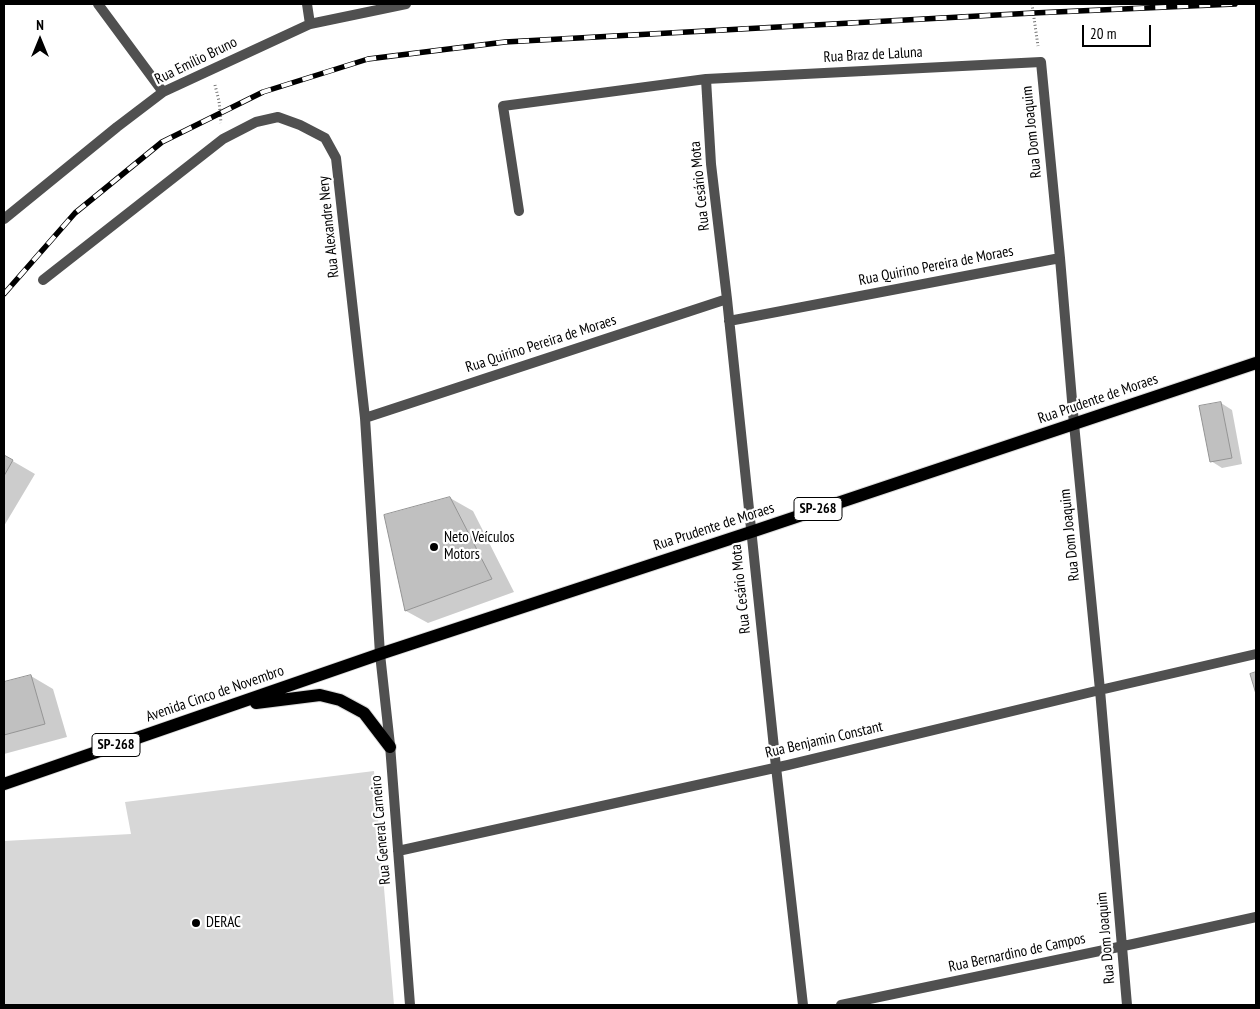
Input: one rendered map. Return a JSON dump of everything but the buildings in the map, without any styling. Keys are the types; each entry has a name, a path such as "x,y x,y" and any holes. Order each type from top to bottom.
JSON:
{"main road":[{"name":"Rua Prudente de Moraes","path":"380,654 1256,363"},
{"name":"Avenida Cinco de Novembro","path":"4,784 380,654"},
{"path":"229,706 320,694 340,700 364,712 390,747"}],"street":[{"path":"98,4 163,92"},
{"path":"306,4 310,24"},
{"name":"Rua Emílio Bruno","path":"4,219 117,126 163,92 310,24 406,4"},
{"name":"Rua Braz de Laluna","path":"519,211 503,106 706,79 1041,62"},
{"name":"Rua Dom Joaquim","path":"1041,62 1100,690 1127,1005"},
{"name":"Rua Cesário Mota","path":"706,79 711,164 802,1005"},
{"name":"Rua Alexandre Nery","path":"44,280 223,139 256,122 278,117 300,125 325,138 336,158 365,418 380,654"},
{"name":"Rua Quirino Pereira de Moraes","path":"729,321 1060,258"},
{"name":"Rua Quirino Pereira de Moraes","path":"365,418 727,298"},
{"name":"Rua General Carneiro","path":"380,654 390,747 410,1005"},
{"name":"Rua Benjamin Constant","path":"398,851 776,767 1256,654"},
{"name":"Rua Bernardino de Campos","path":"842,1005 1256,917"}],"path":[{"path":"1032,4 1041,62"}],"shaded area":[{"name":"DERAC","path":"374,771 394,1005 4,1005 4,841 131,834 125,802"}],"railway":[{"path":"4,294 75,213 162,142 263,92 368,59 505,42 1033,13 1235,4"}],"place":[{"name":"Neto Veículos Motors","path":"434,547"},
{"name":"DERAC","path":"196,923"}]}
